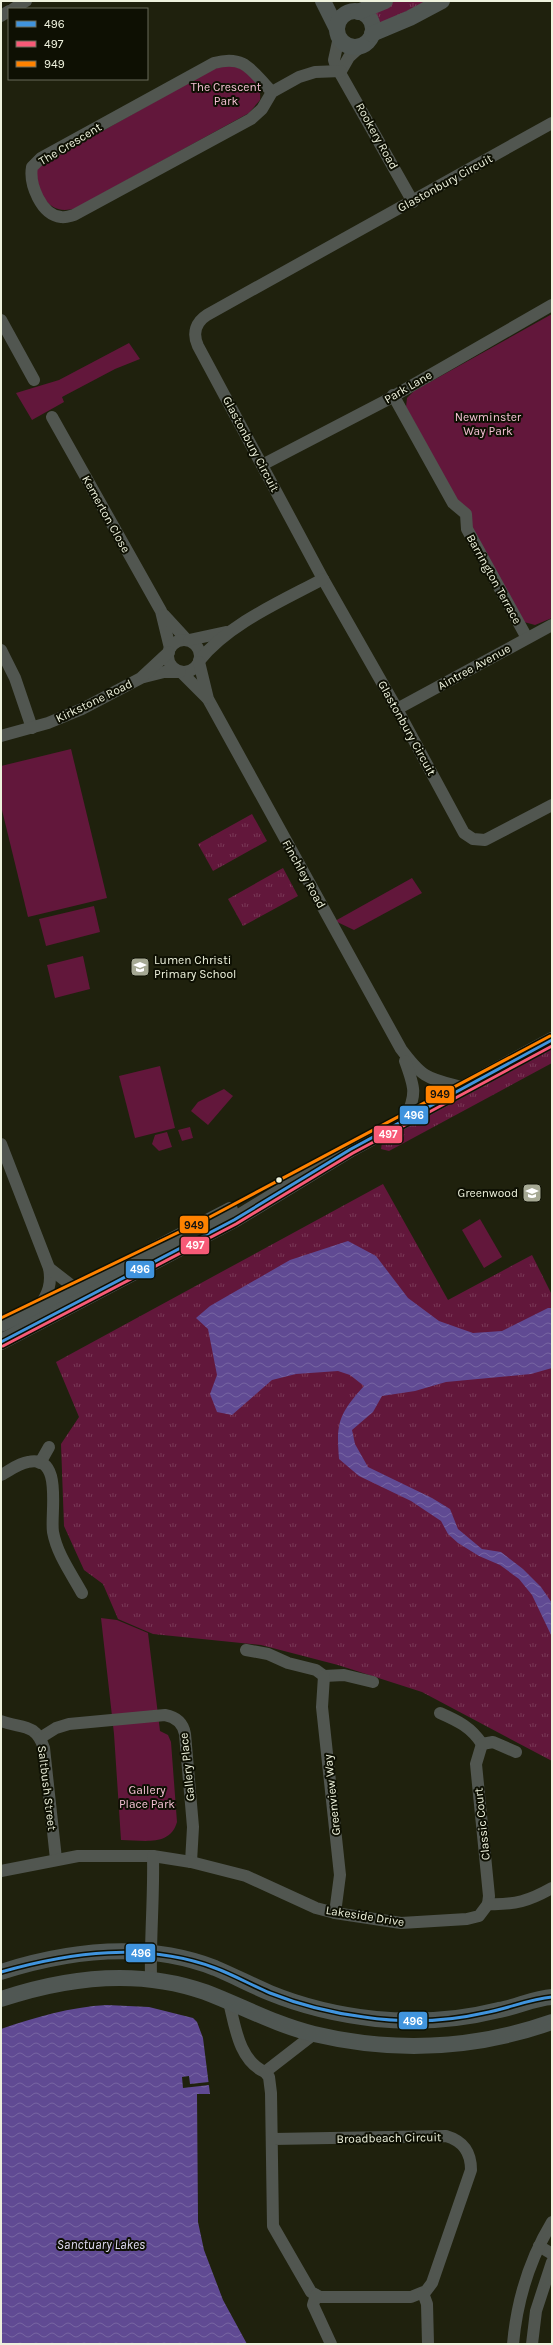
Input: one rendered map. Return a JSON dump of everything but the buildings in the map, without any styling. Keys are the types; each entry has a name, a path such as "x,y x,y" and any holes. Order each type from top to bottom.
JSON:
{"street":[{"path":"15,8 26,1"},
{"path":"323,1 338,33 347,46 361,46"},
{"path":"272,92 305,74 341,71 349,57 369,41 372,34 371,21 366,15 352,13 333,1"},
{"path":"338,33 340,20 352,13 385,1"},
{"path":"372,34 410,18 442,1"},
{"name":"Rookery Road","path":"338,33 334,60 413,202"},
{"name":"The Crescent","path":"234,60 246,64 272,92 262,110 251,119 74,215 61,218 52,214 43,204 32,185 32,167 41,158 214,63 234,60"},
{"name":"Glastonbury Circuit","path":"552,123 413,202 214,311 198,324 195,332 196,341 323,579 397,709 459,825 468,837 479,841 489,839 552,805"},
{"name":"Park Lane","path":"262,465 393,396 552,306"},
{"path":"1,320 34,380"},
{"name":"Barrington Terrace","path":"393,396 453,503 466,514 467,529 527,638"},
{"name":"Kemerton Close","path":"52,417 161,611 188,640"},
{"path":"229,632 177,642 169,650 171,665 180,672 192,670 208,650 229,632 323,579"},
{"name":"Kemerton Close","path":"161,611 169,650"},
{"name":"Aintree Avenue","path":"397,709 552,625"},
{"path":"188,640 195,644 199,650 199,662"},
{"path":"1,650 15,678 32,728"},
{"name":"Kirkstone Road","path":"141,678 169,650"},
{"name":"Finchley Road","path":"199,662 208,699 401,1049 420,1073 432,1079 465,1088"},
{"name":"Kirkstone Road","path":"1,736 32,728 82,709 141,678 164,672 180,672"},
{"name":"Finchley Road","path":"180,672 208,699"},
{"path":"1,1324 163,1251 288,1190 352,1149 552,1040"},
{"name":"Finchley Road","path":"401,1049 415,1090 406,1120"},
{"path":"1,1144 49,1268 51,1279 49,1290 40,1306"},
{"path":"1,1342 163,1251"},
{"path":"49,1268 76,1289"},
{"path":"40,1463 49,1447"},
{"path":"1,1475 28,1462 40,1463 47,1467 51,1476 53,1531 60,1555 82,1593"},
{"path":"246,1650 268,1654 288,1663 316,1670 324,1676 344,1675 373,1682"},
{"name":"Greenview Way","path":"324,1676 322,1707 340,1875 335,1913"},
{"path":"440,1714 465,1724 474,1732 482,1744 493,1742 516,1752"},
{"name":"Gallery Place","path":"40,1738 56,1728 69,1724 165,1715 174,1718 182,1727 185,1734 193,1826 191,1862"},
{"name":"Saltbush Street","path":"1,1721 30,1728 40,1738 44,1748 56,1859"},
{"name":"Classic Court","path":"482,1744 476,1764 488,1886 488,1904"},
{"name":"Lakeside Drive","path":"1,1871 56,1859 96,1855 153,1856 191,1862 246,1876 316,1908 335,1913 401,1923 428,1923 479,1916 488,1904"},
{"path":"151,1979 150,1953 154,1912 153,1856"},
{"path":"488,1904 511,1905 537,1897 552,1888"},
{"path":"1,1972 43,1960 88,1953 127,1951 150,1953 180,1958 215,1968 270,1993 317,2008 376,2019 444,2019 485,2014 552,1997"},
{"path":"205,1992 215,1968"},
{"path":"1,1999 43,1987 85,1978 106,1977 151,1979 205,1992 277,2023 314,2034 387,2046 443,2045 506,2036 552,2022"},
{"path":"229,2002 245,2052 251,2063 269,2077 271,2093 273,2226 310,2292 316,2295 411,2297 423,2293 427,2304 428,2344"},
{"path":"264,2072 314,2034 317,2008"},
{"name":"Broadbeach Circuit","path":"272,2139 446,2136 455,2139 464,2146 471,2158 472,2170 432,2283 423,2293"},
{"path":"513,2344 517,2307 526,2276 539,2246 552,2222"},
{"path":"539,2246 552,2254"},
{"path":"532,2344 536,2311 552,2262"},
{"path":"316,2295 313,2305 331,2344"}],"green space":[{"path":"393,1 430,1 378,24 373,12"},
{"name":"The Crescent Park","path":"231,65 248,73 253,77 259,87 260,100 249,113 76,208 67,210 59,209 52,206 42,195 36,170 42,165 213,69"},
{"name":"Newminster Way Park","path":"552,314 552,618 535,625 524,622 406,407 407,398 414,391"},
{"path":"129,343 140,359 115,369 62,397 64,402 32,420 16,393 59,380"},
{"path":"71,749 107,898 28,917 1,806 1,766"},
{"path":"252,814 267,841 213,871 198,844"},
{"path":"283,868 298,896 243,926 228,899"},
{"path":"412,878 422,893 354,930 335,921"},
{"path":"94,906 100,932 46,946 39,919"},
{"path":"83,956 90,989 55,998 47,965"},
{"path":"552,1049 552,1063 389,1151 381,1149 382,1142 398,1132"},
{"path":"160,1066 175,1128 135,1138 119,1076"},
{"path":"224,1089 233,1096 208,1125 191,1111 198,1102"},
{"path":"190,1127 193,1138 182,1141 178,1130"},
{"path":"167,1132 172,1147 159,1151 152,1144 155,1135"},
{"path":"383,1184 448,1300 532,1255 552,1295 552,1761 422,1692 338,1665 261,1645 153,1634 118,1619 103,1584 84,1570 64,1526 61,1444 79,1417 56,1362"},
{"path":"480,1219 502,1257 484,1268 462,1230"},
{"name":"Gallery Place Park","path":"101,1618 117,1620 148,1633 160,1731 168,1735 171,1742 177,1822 173,1830 162,1839 147,1841 121,1840 114,1734"}],"water":[{"path":"348,1241 376,1256 408,1298 439,1321 473,1333 502,1331 548,1308 552,1308 552,1368 531,1374 446,1382 415,1391 382,1396 373,1412 352,1430 355,1444 368,1467 432,1498 450,1509 458,1529 482,1549 501,1552 523,1569 541,1587 552,1603 552,1637 532,1595 519,1579 500,1565 479,1556 458,1543 448,1534 441,1521 411,1501 359,1476 339,1459 338,1436 341,1419 349,1404 364,1386 350,1375 338,1371 296,1374 272,1380 232,1415 217,1412 210,1394 217,1375 208,1329 196,1318 210,1306 290,1260"},
{"name":"Sanctuary Lakes","path":"107,2005 149,2007 193,2018 197,2022 203,2038 210,2094 197,2094 198,2222 204,2250 223,2300 247,2344 1,2344 1,2029 53,2013"}],"pier":[{"path":"189,2076 190,2084 209,2082 209,2085 183,2088 182,2077"}],"transit line":[{"name":"949","path":"1,1318 208,1218 550,1036"},
{"name":"496","path":"1,1342 234,1220 351,1149 552,1040"},
{"name":"497","path":"3,1346 236,1224 353,1153 552,1046"},
{"name":"496","path":"1,1972 54,1959 81,1955 108,1953 162,1955 189,1960 215,1968 270,1993 304,2005 352,2015 409,2021 439,2020 469,2016 552,1997"}],"place":[{"name":"Lumen Christi Primary School","path":"140,967"},
{"name":"Greenwood","path":"532,1193"}]}
